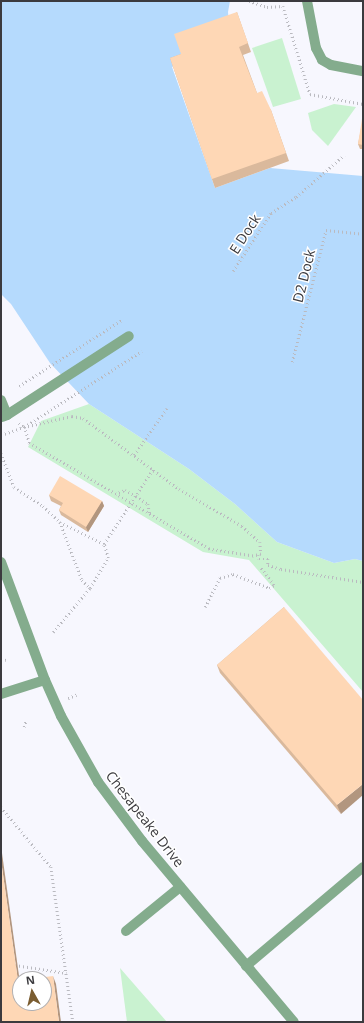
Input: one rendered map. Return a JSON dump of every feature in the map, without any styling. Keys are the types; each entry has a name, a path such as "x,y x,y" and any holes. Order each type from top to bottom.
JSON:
{"street":[{"path":"307,1 316,48 322,60 331,65 363,71"},
{"path":"1,400 4,416 129,336"},
{"name":"Chesapeake Drive","path":"1,562 45,680 64,723 98,782 120,813 180,887 294,1022"},
{"path":"1,694 45,680"},
{"path":"246,966 363,867"},
{"path":"126,931 180,887"}],"path":[{"path":"249,1 267,7 283,6 310,94 363,104"},
{"name":"E Dock","path":"233,271 271,213 296,198 344,155"},
{"name":"D2 Dock","path":"292,362 326,230 363,234"},
{"path":"19,386 122,320"},
{"path":"24,427 142,351"},
{"path":"134,455 167,408"},
{"path":"4,416 24,427 29,443 209,549 258,555 259,558 268,560 268,565 281,569 363,582"},
{"path":"1,435 24,427 80,417 179,489 218,510 256,537 262,547 258,555"},
{"path":"1,453 14,487 43,506 60,522 104,544 108,558 90,588 53,632"},
{"path":"104,544 132,504 153,469"},
{"path":"115,494 125,490 136,496 148,504 150,514"},
{"path":"60,522 79,574 90,588"},
{"path":"205,607 220,578 233,574 269,588 274,585 260,567"},
{"path":"1,659 6,660"},
{"path":"68,698 76,695"},
{"path":"24,727 26,720"},
{"path":"1,807 51,867 73,1022"},
{"path":"13,965 24,965 66,973"}],"green space":[{"path":"282,38 301,99 273,107 252,48"},
{"path":"334,104 356,107 328,146 312,130 308,113"},
{"path":"89,404 189,469 235,504 277,542 334,563 355,559 363,561 363,692 249,560 203,552 28,447 41,421"},
{"path":"120,968 167,1022 127,1022"}],"water":[{"path":"1,1 230,1 228,12 229,24 184,62 172,67 215,188 270,168 363,176 363,561 355,559 334,563 277,542 235,504 189,469 89,404 50,363 11,304 1,294"}],"building":[{"path":"237,12 248,43 239,47 257,93 262,91 271,110 286,153 212,179 170,58 181,54 174,34"},
{"path":"363,119 363,145 358,144"},
{"path":"60,476 102,501 86,527 59,510 63,503 49,495"},
{"path":"284,607 363,700 363,784 337,805 217,665"},
{"path":"1,860 17,971 12,971 12,1011 52,1011 53,976 59,1022 1,1022"}]}
